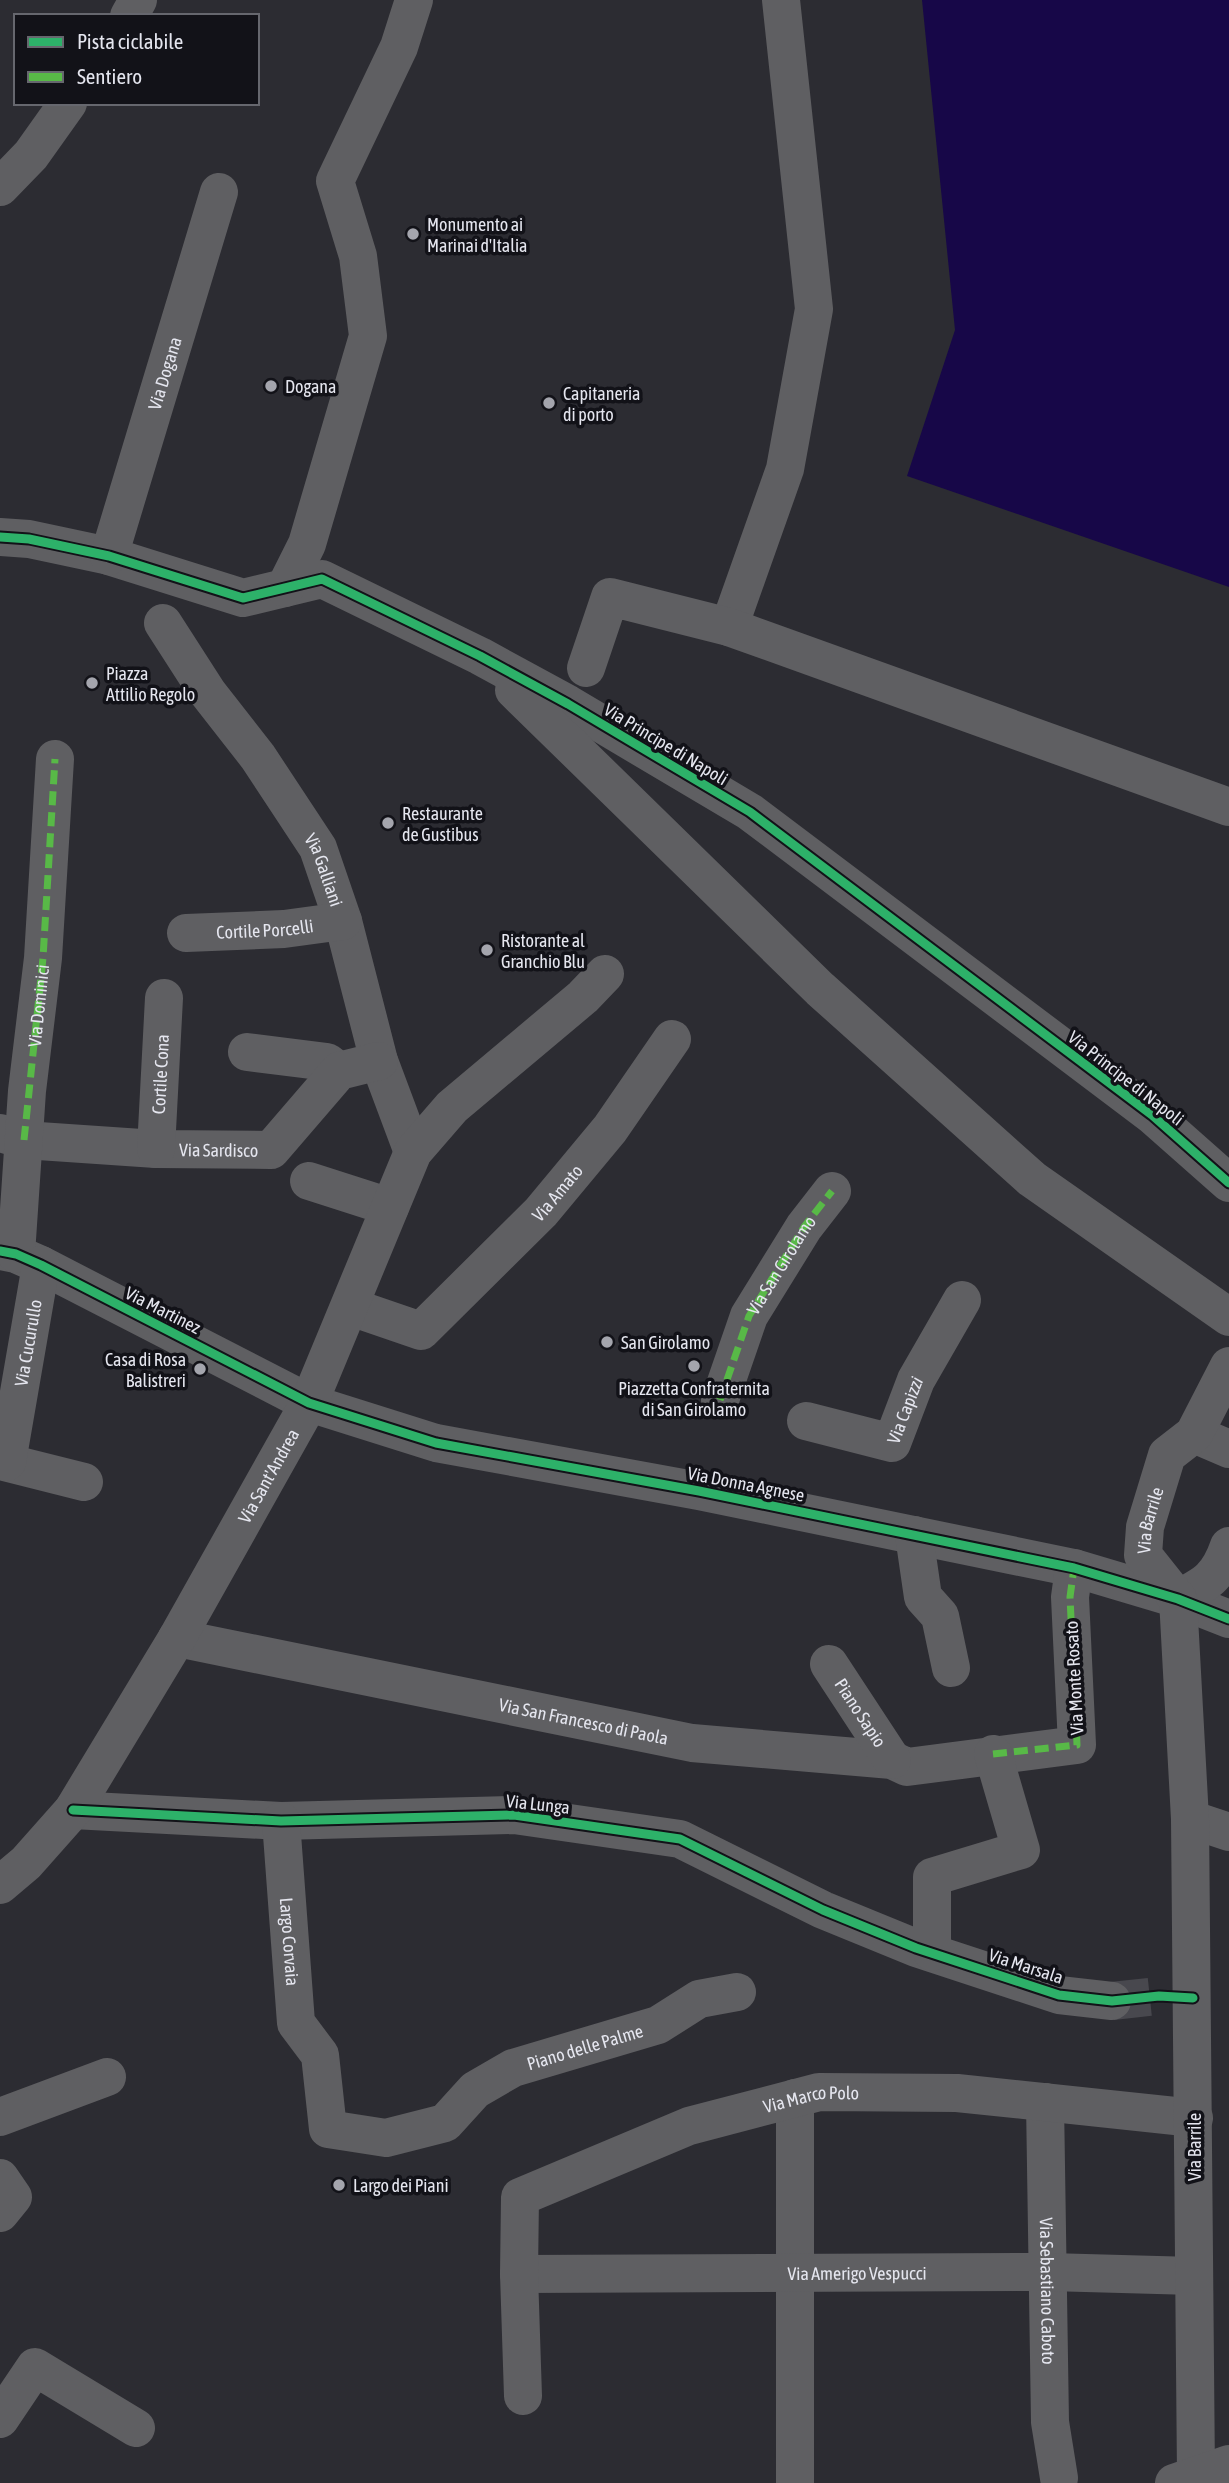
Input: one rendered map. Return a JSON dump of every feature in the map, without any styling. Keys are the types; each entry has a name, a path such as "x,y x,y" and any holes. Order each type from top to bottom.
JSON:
{"street":[{"path":"285,588 307,544 368,337 358,256 335,181 399,47 414,0"},
{"path":"729,627 785,469 814,309 781,0"},
{"path":"0,187 31,155 67,105"},
{"name":"Via Dogana","path":"109,556 219,192"},
{"name":"Via Principe di Napoli","path":"0,537 29,539 109,556 243,598 322,579 480,656 568,704 750,812 1152,1115 1229,1183"},
{"path":"586,668 610,597 729,627 1229,807"},
{"name":"Via Galliani","path":"163,622 208,693 258,757 318,848 343,922 379,1061 413,1152"},
{"path":"480,656 820,989 1032,1179 1229,1317"},
{"name":"Via Dominici","path":"19,1257 12,1137 43,958 55,759"},
{"name":"Cortile Porcelli","path":"186,933 284,929 343,922"},
{"name":"Via Sant'Andrea","path":"0,1885 26,1863 73,1810 177,1638 309,1403 413,1152 452,1107 583,997 605,974"},
{"name":"Cortile Cona","path":"156,1149 164,998"},
{"name":"Via Amato","path":"351,1307 421,1331 541,1212 610,1129 672,1039"},
{"path":"247,1052 327,1062 339,1072 379,1061"},
{"name":"Via Sardisco","path":"12,1137 156,1149 271,1150 339,1072"},
{"path":"309,1181 390,1208"},
{"name":"Via San Girolamo","path":"720,1400 749,1316 804,1227 832,1191"},
{"name":"Via Martinez","path":"19,1257 309,1403"},
{"name":"Via Cucurullo","path":"3,1461 19,1257"},
{"name":"Via Capizzi","path":"806,1422 892,1443 916,1380 962,1300"},
{"path":"1228,1374 1194,1434 1229,1449"},
{"name":"Via Donna Agnese","path":"309,1403 436,1443 687,1489 1074,1568 1178,1599 1229,1619"},
{"name":"Via Barrile","path":"1194,1434 1167,1455 1145,1527 1143,1555 1178,1599 1190,1819 1176,1997 1194,2118 1194,2276 1200,2474"},
{"path":"3,1461 84,1482"},
{"path":"914,1535 923,1597 940,1616 950,1668"},
{"path":"1178,1599 1209,1583 1223,1563 1229,1546"},
{"name":"Via Monte Rosato","path":"993,1754 1077,1745 1070,1597 1074,1568"},
{"name":"Via San Francesco di Paola","path":"177,1638 692,1743 892,1760 907,1767 993,1754"},
{"name":"Piano Sapio","path":"830,1664 892,1760"},
{"path":"932,1952 932,1877 1021,1850 993,1754"},
{"name":"Via Lunga","path":"73,1810 281,1821 514,1815 680,1839 823,1910 932,1952"},
{"path":"1190,1819 1229,1832"},
{"name":"Largo Corvaia","path":"281,1821 296,2023 320,2054 328,2129"},
{"name":"Via Marsala","path":"932,1952 1059,1995 1112,2001"},
{"name":"Piano delle Palme","path":"328,2129 386,2138 445,2123 475,2090 513,2068 658,2025 699,1999 737,1992"},
{"path":"0,2117 107,2077"},
{"name":"Via Marco Polo","path":"519,2274 520,2197 689,2126 819,2092 957,2093 1194,2118"},
{"path":"795,2098 795,2483"},
{"name":"Via Sebastiano Caboto","path":"1045,2102 1050,2422 1059,2478"},
{"path":"0,2178 13,2197 0,2213"},
{"name":"Via Amerigo Vespucci","path":"519,2274 1049,2272 1194,2276"},
{"path":"519,2274 523,2396"},
{"path":"0,2419 36,2367 136,2428"}],"shaded area":[{"path":"922,0 1229,0 1229,587 907,476 955,330"}],"tunnel":[{"path":"1112,2001 1159,1996"}],"marked path":[{"path":"24,1140 43,958 55,759"},
{"path":"720,1400 749,1316 804,1227 832,1191"},
{"path":"993,1754 1077,1745 1070,1597 1074,1568"}],"cycle path":[{"path":"0,537 29,539 109,556 243,598 322,579 480,656 568,704 750,812 1152,1115 1229,1183"},
{"path":"0,1251 16,1254 41,1265 309,1403 436,1443 699,1491 1074,1568 1178,1599 1229,1619"},
{"path":"73,1810 281,1821 514,1815 680,1839 823,1910 916,1948 1059,1995 1112,2001 1159,1996 1193,1998"}],"place":[{"name":"Monumento ai Marinai d'Italia","path":"413,234"},
{"name":"Dogana","path":"271,386"},
{"name":"Capitaneria di porto","path":"549,403"},
{"name":"Piazza Attilio Regolo","path":"92,683"},
{"name":"Restaurante de Gustibus","path":"388,823"},
{"name":"Ristorante al Granchio Blu","path":"487,950"},
{"name":"San Girolamo","path":"607,1342"},
{"name":"Piazzetta Confraternita di San Girolamo","path":"694,1366"},
{"name":"Casa di Rosa Balistreri","path":"200,1369"},
{"name":"Largo dei Piani","path":"339,2185"}]}
